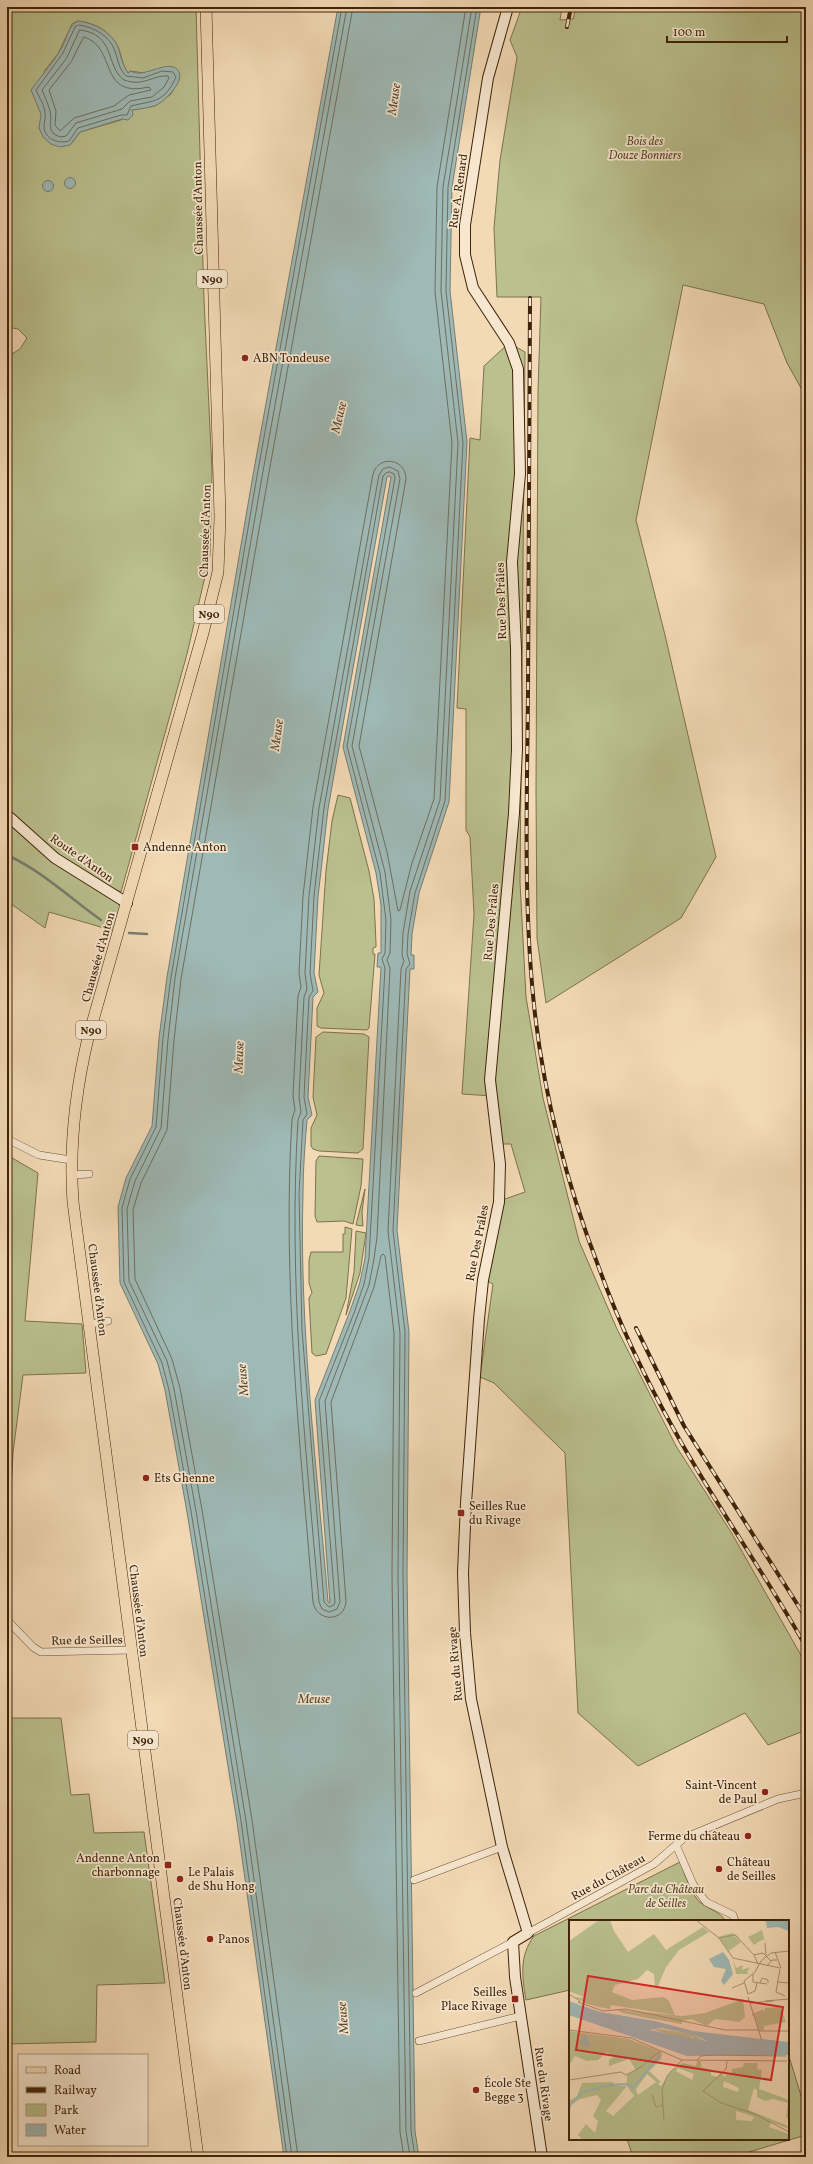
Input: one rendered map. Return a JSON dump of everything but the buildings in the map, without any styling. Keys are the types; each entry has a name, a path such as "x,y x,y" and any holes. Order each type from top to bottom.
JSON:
{"main road":[{"name":"Chaussée d'Anton","path":"198,2157 131,1650 71,1174 71,1160 78,1082 205,626 219,565 219,474 206,7"}],"street":[{"name":"Rue A. Renard","path":"508,7 488,78 465,225 466,255 473,288 509,343 518,369"},
{"name":"Rue Des Prâles","path":"468,1476 482,1288 499,1202 500,1164 490,1080 514,813 517,749 516,648 512,562 520,474 518,369"},
{"name":"Route d'Anton","path":"7,815 55,858 127,903"},
{"path":"7,1139 39,1156 71,1160"},
{"path":"71,1174 89,1174"},
{"path":"90,1324 108,1321"},
{"name":"Rue du Rivage","path":"468,1476 463,1573 465,1633 470,1691 502,1848 528,1933"},
{"name":"Rue de Seilles","path":"7,1620 33,1647 41,1652 131,1650"},
{"path":"804,1794 806,1802"},
{"name":"Rue du Château","path":"528,1933 654,1864 684,1838 772,1802 804,1794"},
{"path":"676,1844 693,1884 706,1902 733,1915 735,1920"},
{"path":"414,1880 502,1848"},
{"path":"416,1993 528,1933"},
{"name":"Rue du Rivage","path":"513,1942 515,1977 542,2157"},
{"path":"419,2041 521,2016"}],"green space":[{"path":"7,7 196,7 204,300 212,472 210,555 187,654 121,892 99,882 127,903 118,932 49,912 45,928 7,901 7,357 20,349 27,338 18,329 7,327","holes":["78,21 96,26 111,36 118,47 124,67 128,73 130,71 180,78 171,94 155,106 132,110 121,120 80,132 72,143 42,132 39,129 42,115 36,98 45,70 58,54 72,24"]},
{"name":"Bois des Douze Bonniers","path":"522,7 562,7 560,20 573,19 576,7 806,7 806,397 787,363 764,304 683,285 636,520 665,635 716,857 681,918 546,1003 537,938 536,791 538,391 541,297 497,297 494,228 500,160 517,57 510,40"},
{"path":"509,343 525,352 520,882 526,997 543,1098 579,1241 617,1329 676,1446 731,1532 806,1664 806,1730 768,1745 745,1713 638,1766 578,1713 565,1453 494,1383 480,1377 493,1284 487,1281 502,1200 525,1192 511,1144 498,1144 492,1096 462,1094 474,914 470,837 466,830 466,709 457,708 470,438 480,440 484,366"},
{"path":"338,795 350,798 369,871 374,899 376,947 373,948 373,954 375,954 369,1028 367,1030 321,1028 317,1026 317,1008 324,993 319,975 326,871 332,821"},
{"path":"323,1032 364,1034 369,1037 363,1149 358,1153 319,1151 313,1149 311,1146 311,1128 317,1115 313,1097 316,1037"},
{"path":"7,1155 38,1173 25,1321 82,1324 86,1373 23,1375 13,1453 11,1495 7,1495"},
{"path":"319,1156 363,1159 361,1186 353,1224 344,1221 317,1222 315,1216 316,1161"},
{"path":"365,1189 362,1212 363,1226 356,1225"},
{"path":"345,1227 352,1229 346,1298 326,1354 316,1356 312,1353 309,1298 312,1293 309,1283 309,1260 311,1252 343,1252 343,1234 345,1234"},
{"path":"356,1231 366,1233 360,1273 346,1315 354,1272"},
{"path":"7,1718 61,1718 71,1795 89,1794 94,1833 144,1832 165,1983 97,1985 96,2042 7,2044"},
{"name":"Parc du Château de Seilles","path":"680,1862 694,1895 704,1905 725,1920 569,1920 569,1990 526,2000 523,1983 524,1959 529,1944 534,1936"},
{"path":"789,2056 806,2112 806,2135 749,2152 743,2157 633,2157 627,2140 789,2140"}],"water":[{"name":"Meuse","path":"338,7 481,7 452,187 450,291 467,442 449,802 419,893 412,934 411,955 414,955 414,969 410,969 397,1230 409,1332 407,1575 415,2131 419,2157 284,2157 237,1822 187,1512 165,1390 158,1364 120,1283 118,1207 126,1178 152,1126 159,1038 167,977 253,475","holes":["387,477 391,477 343,747 376,873 381,905 381,953 378,953 377,967 381,967 365,1258 360,1282 350,1311 315,1400 330,1603 328,1602 310,1398 306,1346 302,1244 303,1175 307,1120 312,1115 308,1097 313,997 318,992 314,973 318,897 328,809"]},
{"path":"78,21 96,26 108,33 119,50 123,64 128,73 131,71 142,73 170,66 179,72 180,76 176,87 158,104 132,110 133,115 128,120 122,119 80,132 70,145 60,147 51,144 43,137 39,128 41,114 31,90 58,54 71,27"},
{"path":"68,178 72,178 74,179 74,187 68,188 65,185 65,181"},
{"path":"46,181 50,181 52,182 52,190 46,191 43,188 43,184"}],"waterway":[{"path":"7,855 20,861 44,877 101,920"},
{"path":"129,933 147,934"}],"railway":[{"path":"567,27 571,7"},
{"path":"530,298 527,895 531,974 535,1014 539,1047 551,1111 577,1206 607,1290 635,1353 666,1415 692,1462 775,1594 806,1647"},
{"path":"636,1328 684,1426 806,1618"}],"place":[{"name":"ABN Tondeuse","path":"245,358"},
{"name":"Andenne Anton","path":"135,847"},
{"name":"Ets Ghenne","path":"146,1478"},
{"name":"Seilles Rue du Rivage","path":"461,1513"},
{"name":"Saint-Vincent de Paul","path":"765,1792"},
{"name":"Ferme du château","path":"748,1836"},
{"name":"Andenne Anton charbonnage","path":"168,1865"},
{"name":"Château de Seilles","path":"719,1869"},
{"name":"Le Palais de Shu Hong","path":"180,1879"},
{"name":"Panos","path":"210,1939"},
{"name":"Seilles Place Rivage","path":"515,1999"},
{"name":"École Ste Begge 3","path":"476,2090"}]}
